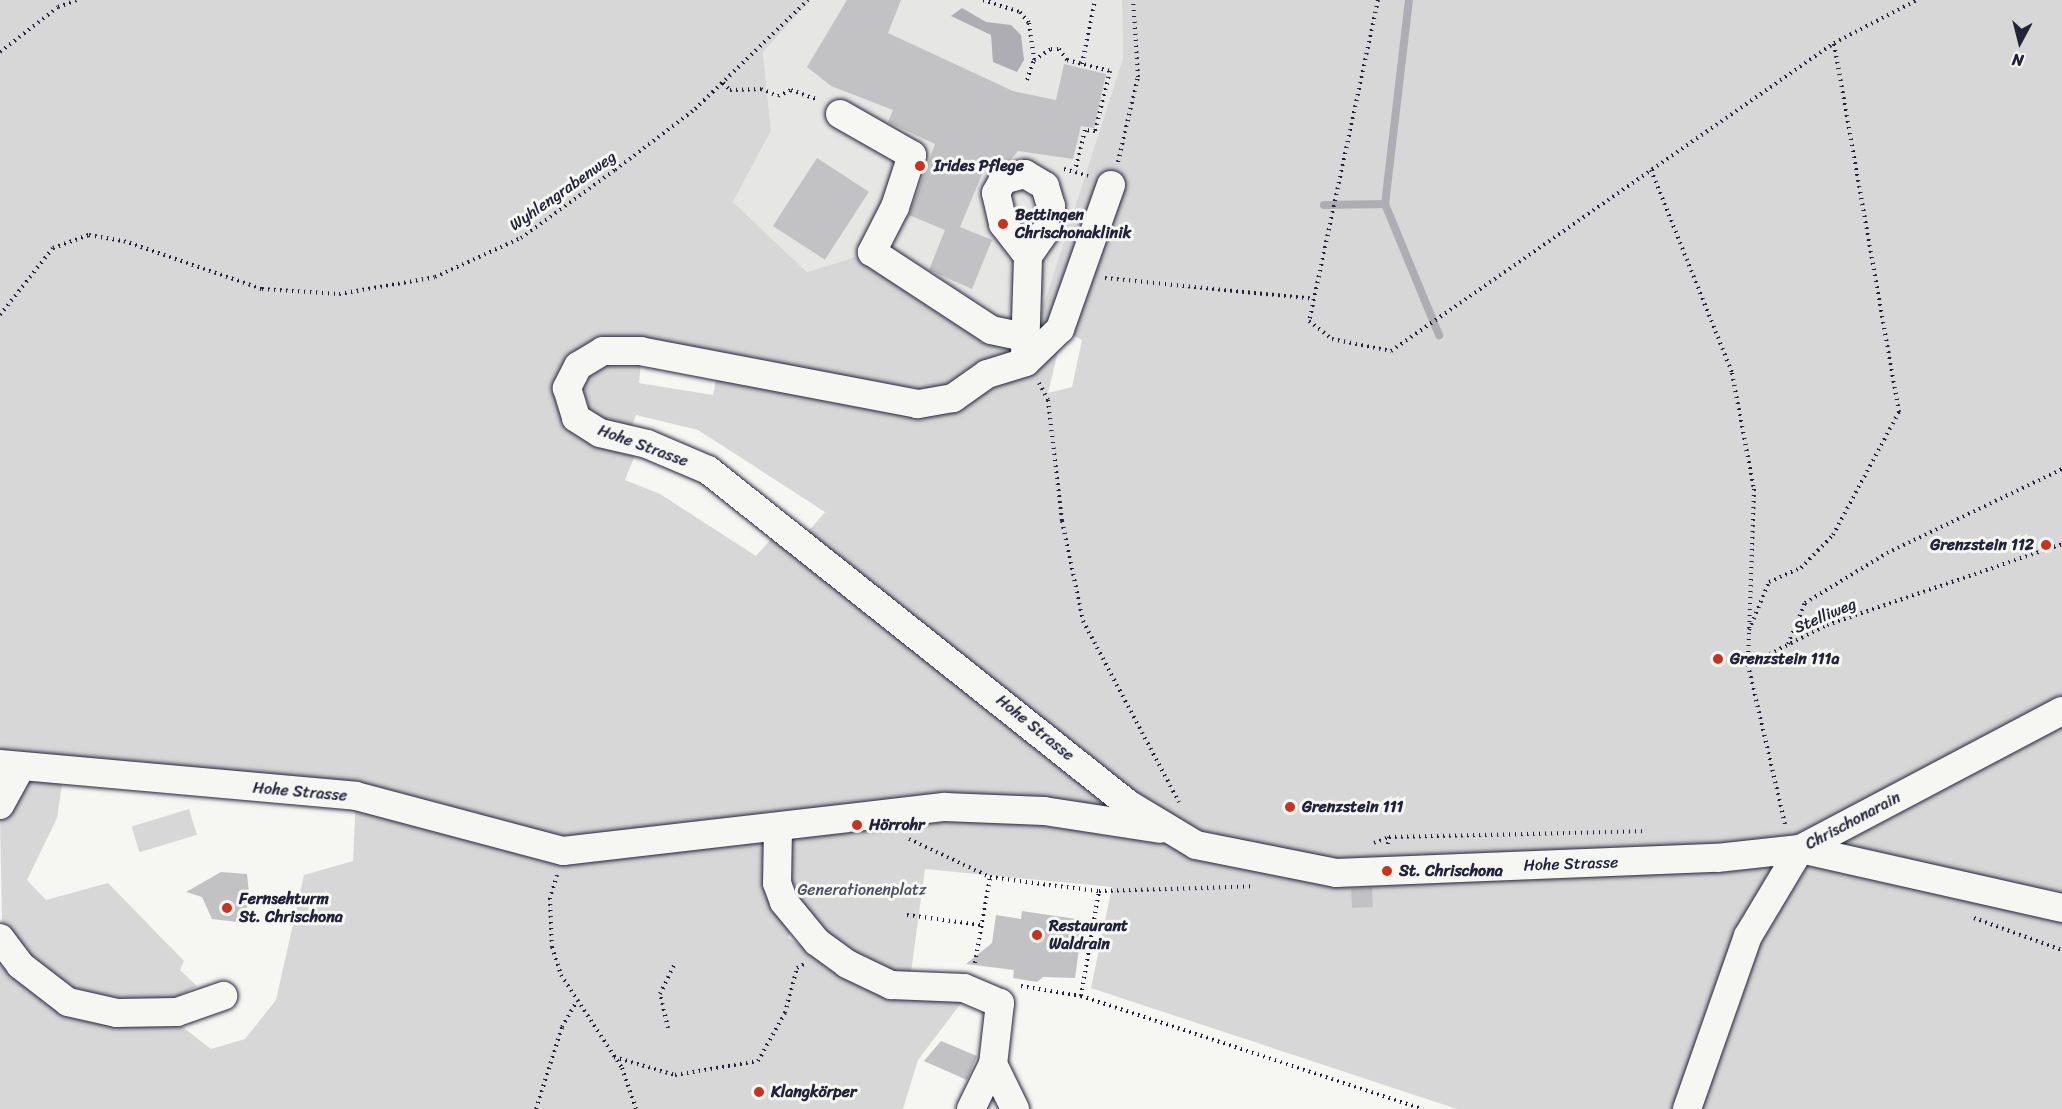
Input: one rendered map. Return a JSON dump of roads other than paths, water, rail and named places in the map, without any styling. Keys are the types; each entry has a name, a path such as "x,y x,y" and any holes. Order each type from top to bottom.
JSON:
{"street":[{"path":"840,114 912,154 896,207 872,252 991,330 1025,349 1028,256"},
{"name":"Hohe Strasse","path":"1111,186 1060,329 1025,349 953,398 918,404 641,351 603,351 578,366 567,388 576,418 600,433 647,444 708,470 1174,818 1196,845 1336,873 1717,858 1800,849"},
{"name":"Chrischonarain","path":"1687,1109 1748,936 1800,849 2062,711"},
{"path":"0,806 10,766"},
{"name":"Hohe Strasse","path":"10,766 356,796 563,851 778,828 875,813 994,807 1174,818"},
{"path":"778,828 777,883 784,902 829,951 891,985 971,990 1000,1003 993,1064 971,1109"},
{"path":"1800,849 2062,908"},
{"path":"0,938 20,965 68,1002 117,1012 177,1012 223,996"},
{"path":"993,1064 1015,1109"}],"waterway":[{"path":"1409,0 1385,204 1439,335"},
{"path":"1324,205 1385,204"}],"place":[{"name":"Irides Pflege","path":"920,166"},
{"name":"Bettingen Chrischonaklinik","path":"1003,224"},
{"name":"Grenzstein 112","path":"2046,545"},
{"name":"Grenzstein 111a","path":"1718,659"},
{"name":"Grenzstein 111","path":"1290,807"},
{"name":"Hörrohr","path":"857,825"},
{"name":"St. Chrischona","path":"1387,871"},
{"name":"Fernsehturm St. Chrischona","path":"227,908"},
{"name":"Restaurant Waldrain","path":"1037,935"},
{"name":"Klangkörper","path":"759,1092"}],"park label":[{"name":"Generationenplatz","path":"862,890"}]}
